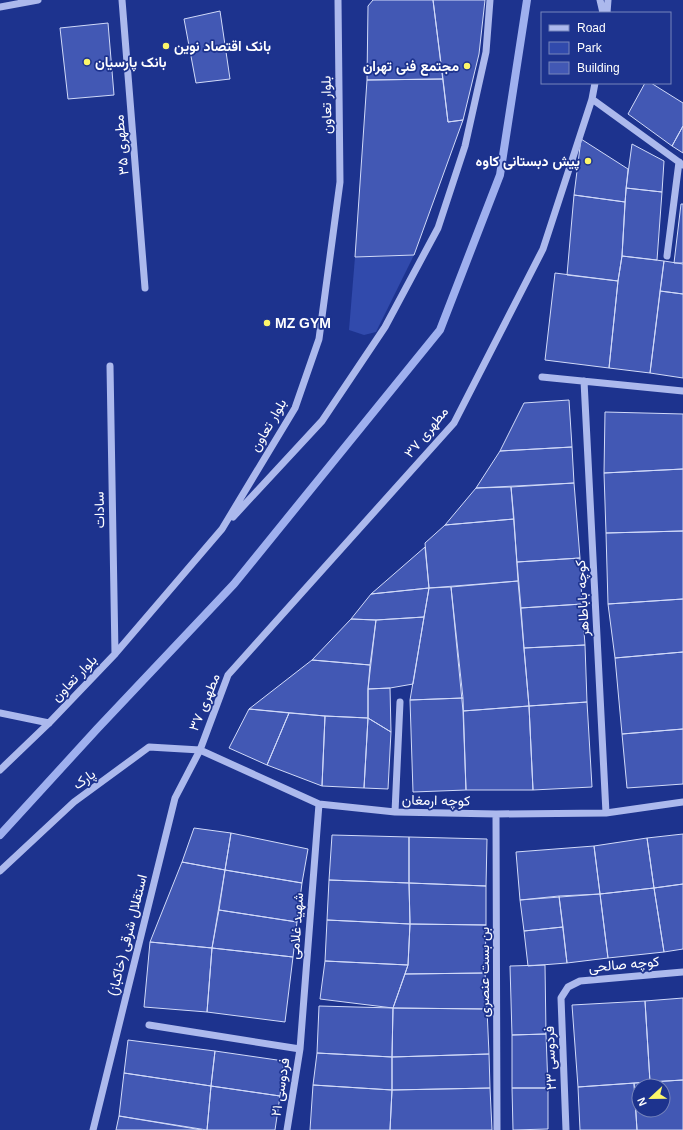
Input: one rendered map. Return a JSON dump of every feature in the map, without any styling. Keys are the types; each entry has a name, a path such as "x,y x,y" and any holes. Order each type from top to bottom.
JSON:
{"street":[{"path":"0,7 38,0"},
{"name":"مطهری ۳۵","path":"122,0 145,288"},
{"name":"بلوار تعاون","path":"0,770 49,723 114,654 222,529 295,408 319,339 340,182 338,0"},
{"path":"222,529 322,421 385,327 438,228 465,146 486,52 490,0"},
{"path":"600,0 603,12"},
{"path":"607,12 608,0"},
{"name":"مطهری ۳۷","path":"200,750 228,675 454,423 543,249 592,99 595,84"},
{"path":"592,99 681,164 667,256"},
{"name":"سادات","path":"110,366 114,654"},
{"path":"542,377 683,392"},
{"name":"کوچه باباطاهر","path":"584,381 606,813"},
{"path":"395,812 400,702"},
{"path":"0,713 49,723"},
{"name":"پارک","path":"0,871 74,802 149,747 200,750"},
{"name":"کوچه ارمغان","path":"200,750 319,804 395,812 496,814 606,813 683,802"},
{"name":"استقلال شرقی (خاکباز)","path":"93,1130 175,798 200,750"},
{"name":"شهید غلامی","path":"300,1049 319,804"},
{"name":"بن بست عنصری","path":"496,814 497,1130"},
{"name":"کوچه صالحی","path":"568,987 580,981 683,972"},
{"name":"فردوسی ۲۳","path":"566,1130 561,998 568,987"},
{"path":"149,1026 300,1049"},
{"name":"فردوسی ۲۱","path":"287,1130 300,1049"}],"green space":[{"path":"414,255 376,332 364,335 349,330 355,257"}],"building":[{"path":"373,0 433,0 443,79 367,80 368,6"},
{"path":"433,0 485,0 479,54 463,120 448,122"},
{"path":"220,11 230,79 196,83 184,19"},
{"name":"بانک پارسیان","path":"108,23 114,95 68,99 60,28"},
{"path":"443,79 448,122 463,120 414,255 355,257 367,80"},
{"path":"644,84 653,84 683,103 683,126 672,146 628,114"},
{"path":"683,126 683,153 672,146"},
{"path":"581,139 628,169 625,202 574,195"},
{"path":"632,144 664,161 662,192 626,188"},
{"path":"626,188 662,192 657,260 622,256"},
{"path":"574,195 625,202 622,256 618,281 567,275"},
{"path":"681,204 683,204 683,263 674,263"},
{"path":"622,256 664,261 650,373 609,368"},
{"path":"664,261 683,264 683,294 660,291"},
{"path":"555,273 618,281 609,368 545,360"},
{"path":"660,291 683,294 683,378 650,373"},
{"path":"569,400 572,447 500,451 524,403"},
{"path":"605,412 683,414 683,469 604,473"},
{"path":"572,447 574,483 476,488 500,451"},
{"path":"683,469 683,531 606,533 604,473"},
{"path":"574,483 580,558 517,562 511,487"},
{"path":"511,487 514,519 445,525 476,488"},
{"path":"514,519 518,581 429,588 425,543 445,525"},
{"path":"683,531 683,599 608,604 606,533"},
{"path":"425,547 429,588 371,594"},
{"path":"580,558 582,604 521,608 517,562"},
{"path":"518,581 529,706 463,711 451,587"},
{"path":"451,587 463,698 410,700 429,588"},
{"path":"429,588 424,617 376,620 351,619 371,594"},
{"path":"683,599 683,652 615,658 608,604"},
{"path":"582,604 585,645 524,648 521,608"},
{"path":"424,617 413,684 390,688 368,689 376,620"},
{"path":"351,619 376,620 370,665 312,660"},
{"path":"585,645 587,702 529,706 524,648"},
{"path":"683,652 683,729 622,734 615,658"},
{"path":"312,660 370,665 368,718 325,716 249,709"},
{"path":"390,688 391,732 368,718 368,689"},
{"path":"463,698 466,790 413,792 410,700"},
{"path":"587,702 592,787 533,790 529,706"},
{"path":"529,706 533,790 466,790 463,711"},
{"path":"249,709 289,713 267,765 229,748"},
{"path":"289,713 325,716 322,786 267,765"},
{"path":"325,716 368,718 364,788 322,786"},
{"path":"368,718 391,732 388,789 364,788"},
{"path":"683,729 683,784 627,788 622,734"},
{"path":"194,828 231,833 225,870 182,862"},
{"path":"231,833 308,849 302,883 225,870"},
{"path":"683,834 683,884 654,888 647,838"},
{"path":"332,835 409,837 409,883 329,880"},
{"path":"409,837 487,839 486,886 409,883"},
{"path":"647,838 654,888 600,894 594,846"},
{"path":"594,846 600,894 520,900 516,852"},
{"path":"182,862 225,870 212,948 150,942"},
{"path":"225,870 302,883 297,922 219,910"},
{"path":"329,880 409,883 410,924 327,920"},
{"path":"409,883 486,886 486,925 410,924"},
{"path":"683,884 683,949 664,952 654,888"},
{"path":"654,888 664,952 608,958 600,894"},
{"path":"600,894 608,958 567,963 559,896"},
{"path":"559,896 563,927 524,931 520,900"},
{"path":"219,910 297,922 293,957 212,948"},
{"path":"327,920 410,924 408,965 325,961"},
{"path":"410,924 486,925 485,973 405,974 408,965"},
{"path":"563,927 567,963 528,966 524,931"},
{"path":"150,942 212,948 207,1012 144,1007"},
{"path":"212,948 293,957 285,1022 207,1012"},
{"path":"325,961 408,965 393,1008 320,999"},
{"path":"545,965 546,1034 512,1035 510,966"},
{"path":"485,973 487,1009 393,1008 405,974"},
{"path":"683,998 683,1080 671,1081 671,1078 650,1078 645,1001"},
{"path":"645,1001 650,1078 631,1078 631,1083 578,1087 572,1005"},
{"path":"319,1006 393,1008 392,1057 317,1053"},
{"path":"393,1008 487,1009 489,1054 392,1057"},
{"path":"546,1034 548,1088 512,1088 512,1035"},
{"path":"128,1040 215,1051 211,1086 124,1073"},
{"path":"215,1051 284,1061 280,1096 211,1086"},
{"path":"317,1053 392,1057 392,1090 313,1085"},
{"path":"489,1054 490,1088 392,1090 392,1057"},
{"path":"124,1073 211,1086 207,1130 119,1116"},
{"path":"683,1080 683,1130 637,1130 636,1118 671,1118 671,1081"},
{"path":"631,1083 631,1118 636,1118 637,1130 580,1130 578,1087"},
{"path":"313,1085 392,1090 390,1130 310,1130"},
{"path":"211,1086 280,1096 275,1130 207,1130"},
{"path":"490,1088 492,1130 390,1130 392,1090"},
{"path":"512,1088 548,1088 548,1129 513,1130"},
{"path":"119,1116 202,1130 116,1130"}],"waterway":[{"path":"0,835 97,729 234,584 440,330 500,175 527,0"}],"place":[{"name":"بانک اقتصاد نوین","path":"166,46"},
{"name":"بانک پارسیان","path":"87,62"},
{"name":"مجتمع فنی تهران","path":"467,66"},
{"name":"پیش دبستانی کاوه","path":"588,161"},
{"name":"MZ GYM","path":"267,323"}]}
